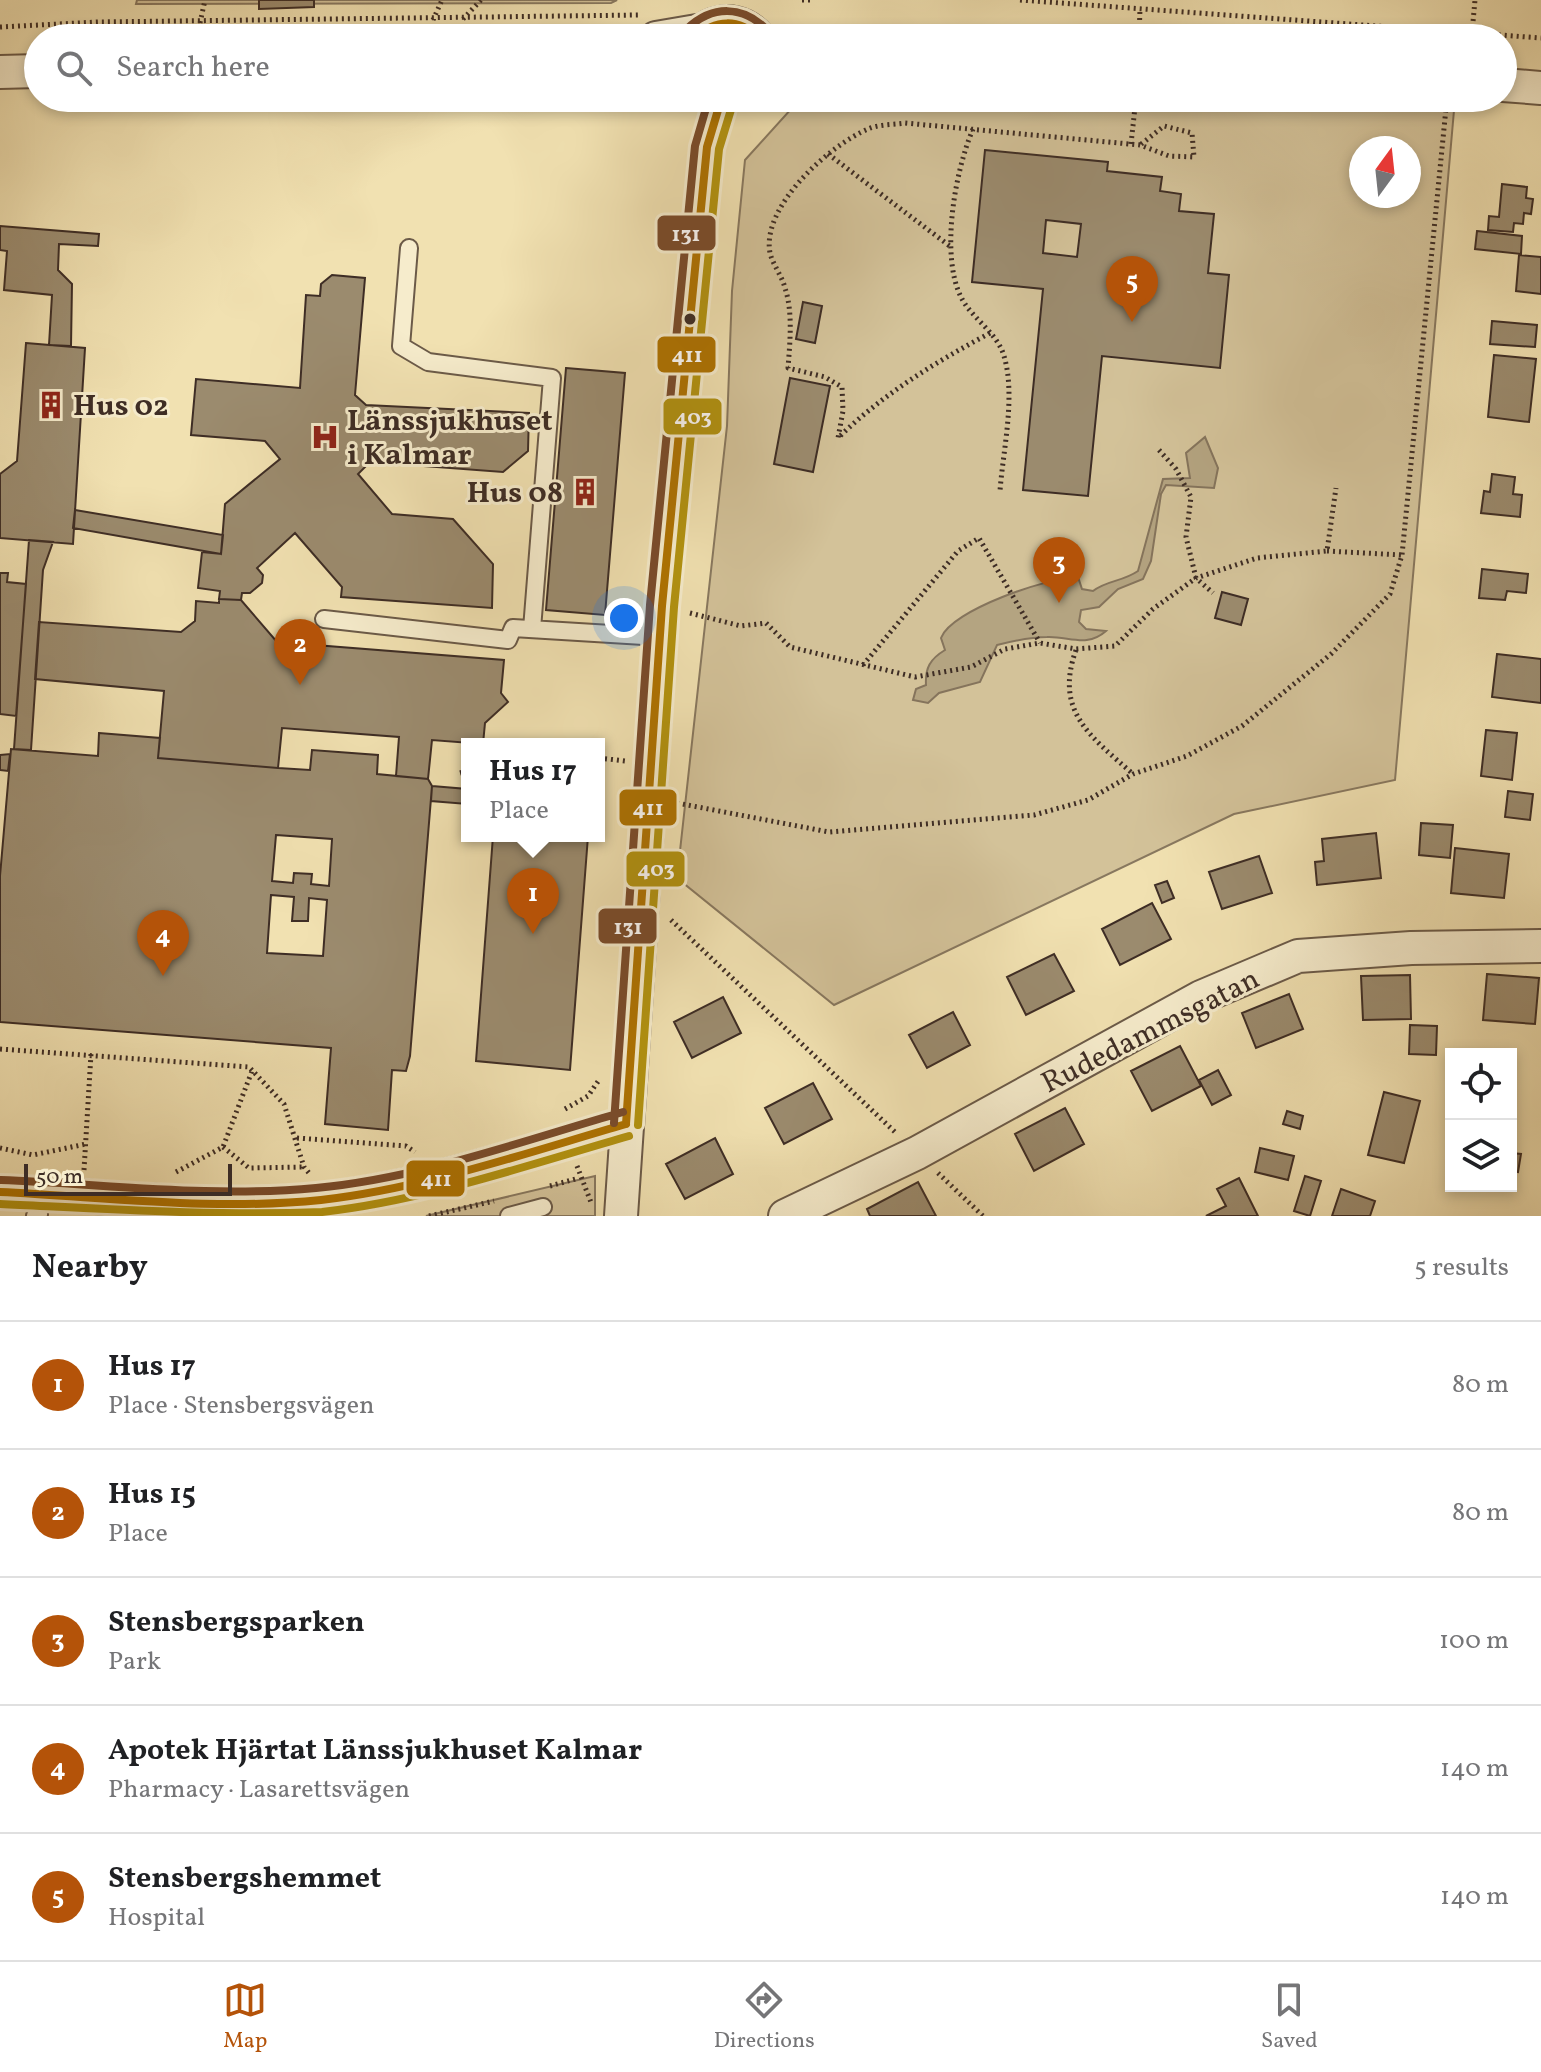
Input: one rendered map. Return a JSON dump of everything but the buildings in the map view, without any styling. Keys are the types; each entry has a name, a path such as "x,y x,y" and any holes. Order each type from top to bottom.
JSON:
{"street":[{"path":"715,24 744,20"},
{"path":"0,72 24,71"},
{"path":"1517,86 1541,88"},
{"path":"608,1215 626,1124 661,622 705,162 721,112"},
{"name":"Rudedammsgatan","path":"785,1216 917,1153 1201,997 1298,956 1411,948 1541,946"},
{"path":"0,1192 275,1203 363,1193 427,1181 626,1124"}],"lane":[{"path":"409,248 401,346 428,362 552,378 532,629"},
{"path":"324,619 508,640 513,628 661,622"},
{"path":"509,1216 543,1207"}],"path":[{"path":"200,23 205,0"},
{"path":"433,20 442,0"},
{"path":"462,20 481,0"},
{"path":"802,0 814,0"},
{"path":"1020,0 1348,24"},
{"path":"1473,24 1475,0"},
{"path":"1139,24 1140,9"},
{"path":"59,24 433,20 590,24"},
{"path":"0,27 24,26"},
{"path":"1517,36 1541,38"},
{"path":"1131,144 1134,112"},
{"path":"649,801 672,802 829,832 1034,815 1088,800 1133,774 1187,756 1242,726 1331,654 1390,594 1402,555 1446,112"},
{"path":"990,333 931,364 870,407 838,438 843,411 842,387 825,377 788,368 790,335 786,290 770,252 777,214 801,178 828,154 871,128 905,123 1140,145 1169,156 1194,157 1192,133 1164,126 1140,145"},
{"path":"973,129 962,155 951,270 962,299 1004,355 1007,395 1000,491"},
{"path":"828,154 951,247"},
{"path":"1159,450 1176,469 1191,497 1186,537 1196,578 1213,593"},
{"path":"1327,551 1336,488"},
{"path":"863,665 958,551 979,538 1040,643"},
{"path":"661,622 741,626 766,623 790,647 915,677 971,667 1005,649 1040,643 1076,649 1115,646 1153,609 1196,578 1257,558 1327,551 1402,555"},
{"path":"1076,649 1067,675 1071,710 1104,748 1133,774"},
{"path":"605,759 630,761"},
{"path":"643,904 662,912 983,1216"},
{"path":"0,1049 249,1067 284,1104 304,1167 249,1168 223,1147"},
{"path":"83,1194 91,1054"},
{"path":"161,1172 174,1173 223,1147 252,1071"},
{"path":"297,1138 406,1146 415,1152"},
{"path":"0,1148 33,1155 86,1144"},
{"path":"579,1178 608,1215"}],"shaded area":[{"path":"137,0 617,0 611,3 136,4"},
{"path":"788,112 1454,112 1395,780 1234,814 834,1005 677,878 727,426 732,291 745,160"},
{"path":"1205,437 1218,468 1214,488 1166,485 1161,494 1151,561 1143,579 1118,589 1099,607 1081,610 1079,622 1086,629 1106,631 1085,640 1041,637 997,645 980,682 939,693 928,703 913,700 916,689 926,685 930,664 945,650 941,638 949,627 981,606 1064,578 1078,577 1082,589 1093,591 1138,571 1163,479 1190,478 1186,453"},
{"path":"595,1176 595,1216 426,1216"}],"transit line":[{"name":"131","path":"693,24 717,12 727,11 738,12 760,24"},
{"name":"411","path":"719,24 735,24"},
{"name":"131","path":"614,1123 650,605 695,146 705,112"},
{"name":"411","path":"626,1124 662,606 707,147 717,112"},
{"name":"403","path":"638,1125 674,607 719,149 730,112"},
{"name":"131","path":"1,1180 237,1192 316,1188 433,1167 623,1112"},
{"name":"411","path":"0,1192 200,1204 321,1200 437,1178 626,1124"},
{"name":"403","path":"0,1204 202,1213 322,1212 439,1190 629,1136"}],"place":[{"name":"Stensbergshemmet","path":"1132,322"},
{"name":"Hus 02","path":"51,405"},
{"name":"Länssjukhuset i Kalmar","path":"325,437"},
{"name":"Hus 08","path":"585,492"},
{"name":"Stensbergsparken","path":"1059,603"},
{"name":"Hus 15","path":"300,685"},
{"name":"Hus 17","path":"533,934"},
{"name":"Apotek Hjärtat Länssjukhuset Kalmar","path":"163,976"}]}
